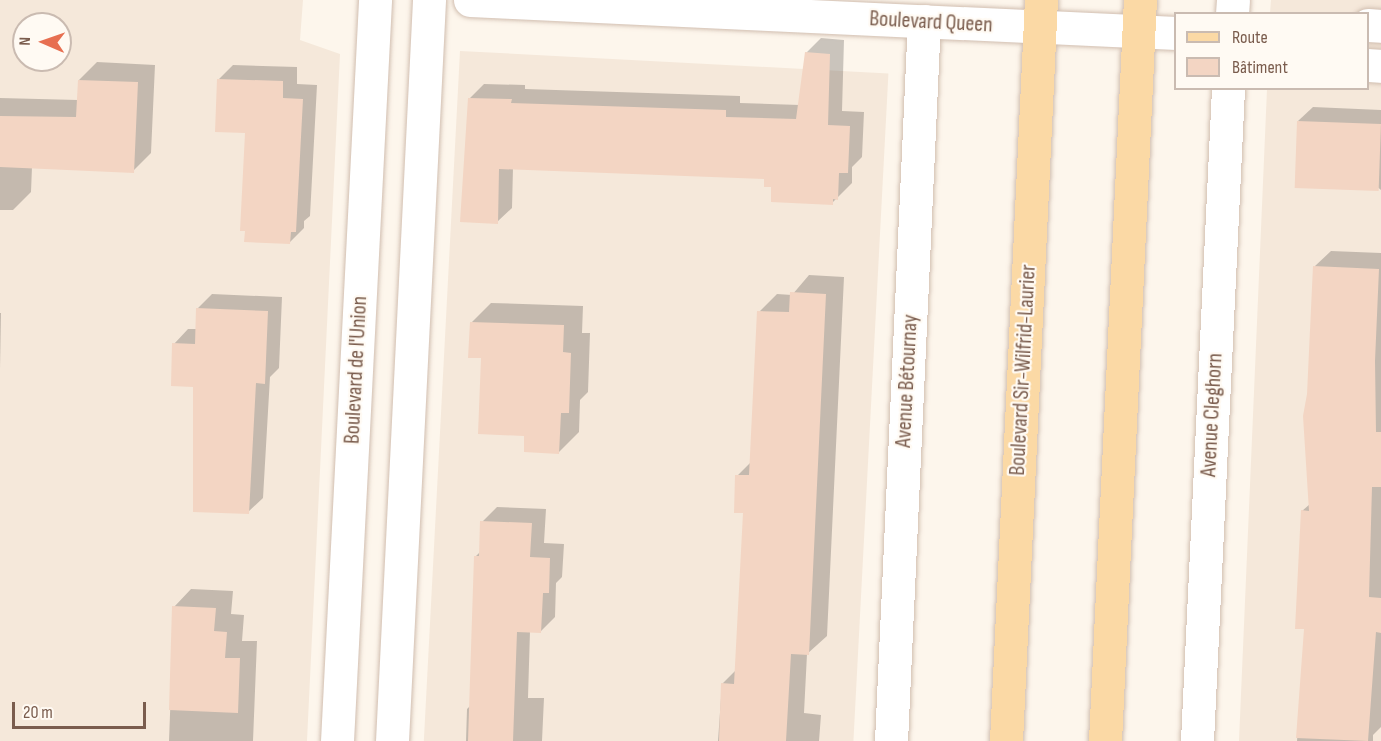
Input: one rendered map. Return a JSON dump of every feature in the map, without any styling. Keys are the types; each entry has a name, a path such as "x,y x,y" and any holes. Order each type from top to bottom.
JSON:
{"main road":[{"name":"Boulevard Sir-Wilfrid-Laurier","path":"1006,741 1040,14"},
{"path":"1105,741 1139,16"}],"street":[{"name":"Boulevard de l'Union","path":"337,741 375,0"},
{"path":"392,741 429,0"},
{"name":"Boulevard Queen","path":"470,0 924,21 1040,14 1139,16 1174,32"},
{"name":"Avenue Bétournay","path":"891,741 924,21"},
{"name":"Avenue Cleghorn","path":"1197,741 1228,90"}],"shaded area":[{"path":"0,0 303,0 300,40 340,54 307,741 0,741"},
{"path":"1271,0 1381,0 1381,741 1239,741 1267,90 1369,90 1369,12 1270,12"},
{"path":"460,51 888,73 853,741 424,741"}],"building":[{"path":"805,52 830,54 828,125 850,126 848,173 839,173 838,200 833,199 833,205 771,202 771,187 764,187 764,179 499,169 498,224 460,222 468,98 512,99 511,103 726,110 726,117 796,119"},
{"path":"217,79 283,81 283,98 303,99 296,232 291,232 290,244 244,242 245,231 240,231 245,133 215,132"},
{"path":"78,80 138,82 134,173 0,167 0,116 76,117"},
{"path":"1297,121 1381,124 1379,191 1295,188"},
{"path":"1313,266 1379,269 1375,361 1376,432 1381,432 1381,487 1372,487 1369,597 1381,598 1381,633 1376,632 1368,741 1296,738 1304,629 1295,629 1301,510 1309,511 1303,416 1307,394"},
{"path":"790,292 826,294 809,655 791,654 786,741 719,741 721,683 734,684 743,513 734,513 735,475 749,475 757,311 789,312"},
{"path":"196,308 268,311 265,384 256,383 249,514 193,512 193,387 171,386 172,343 195,344"},
{"path":"470,322 564,325 563,352 571,353 569,413 561,413 559,454 524,452 524,436 478,434 481,358 468,358"},
{"path":"480,521 532,523 530,557 550,558 549,593 543,593 541,633 517,632 513,741 468,741 474,556 479,556"},
{"path":"172,606 216,608 214,631 227,632 225,658 240,658 238,713 169,710"}]}
